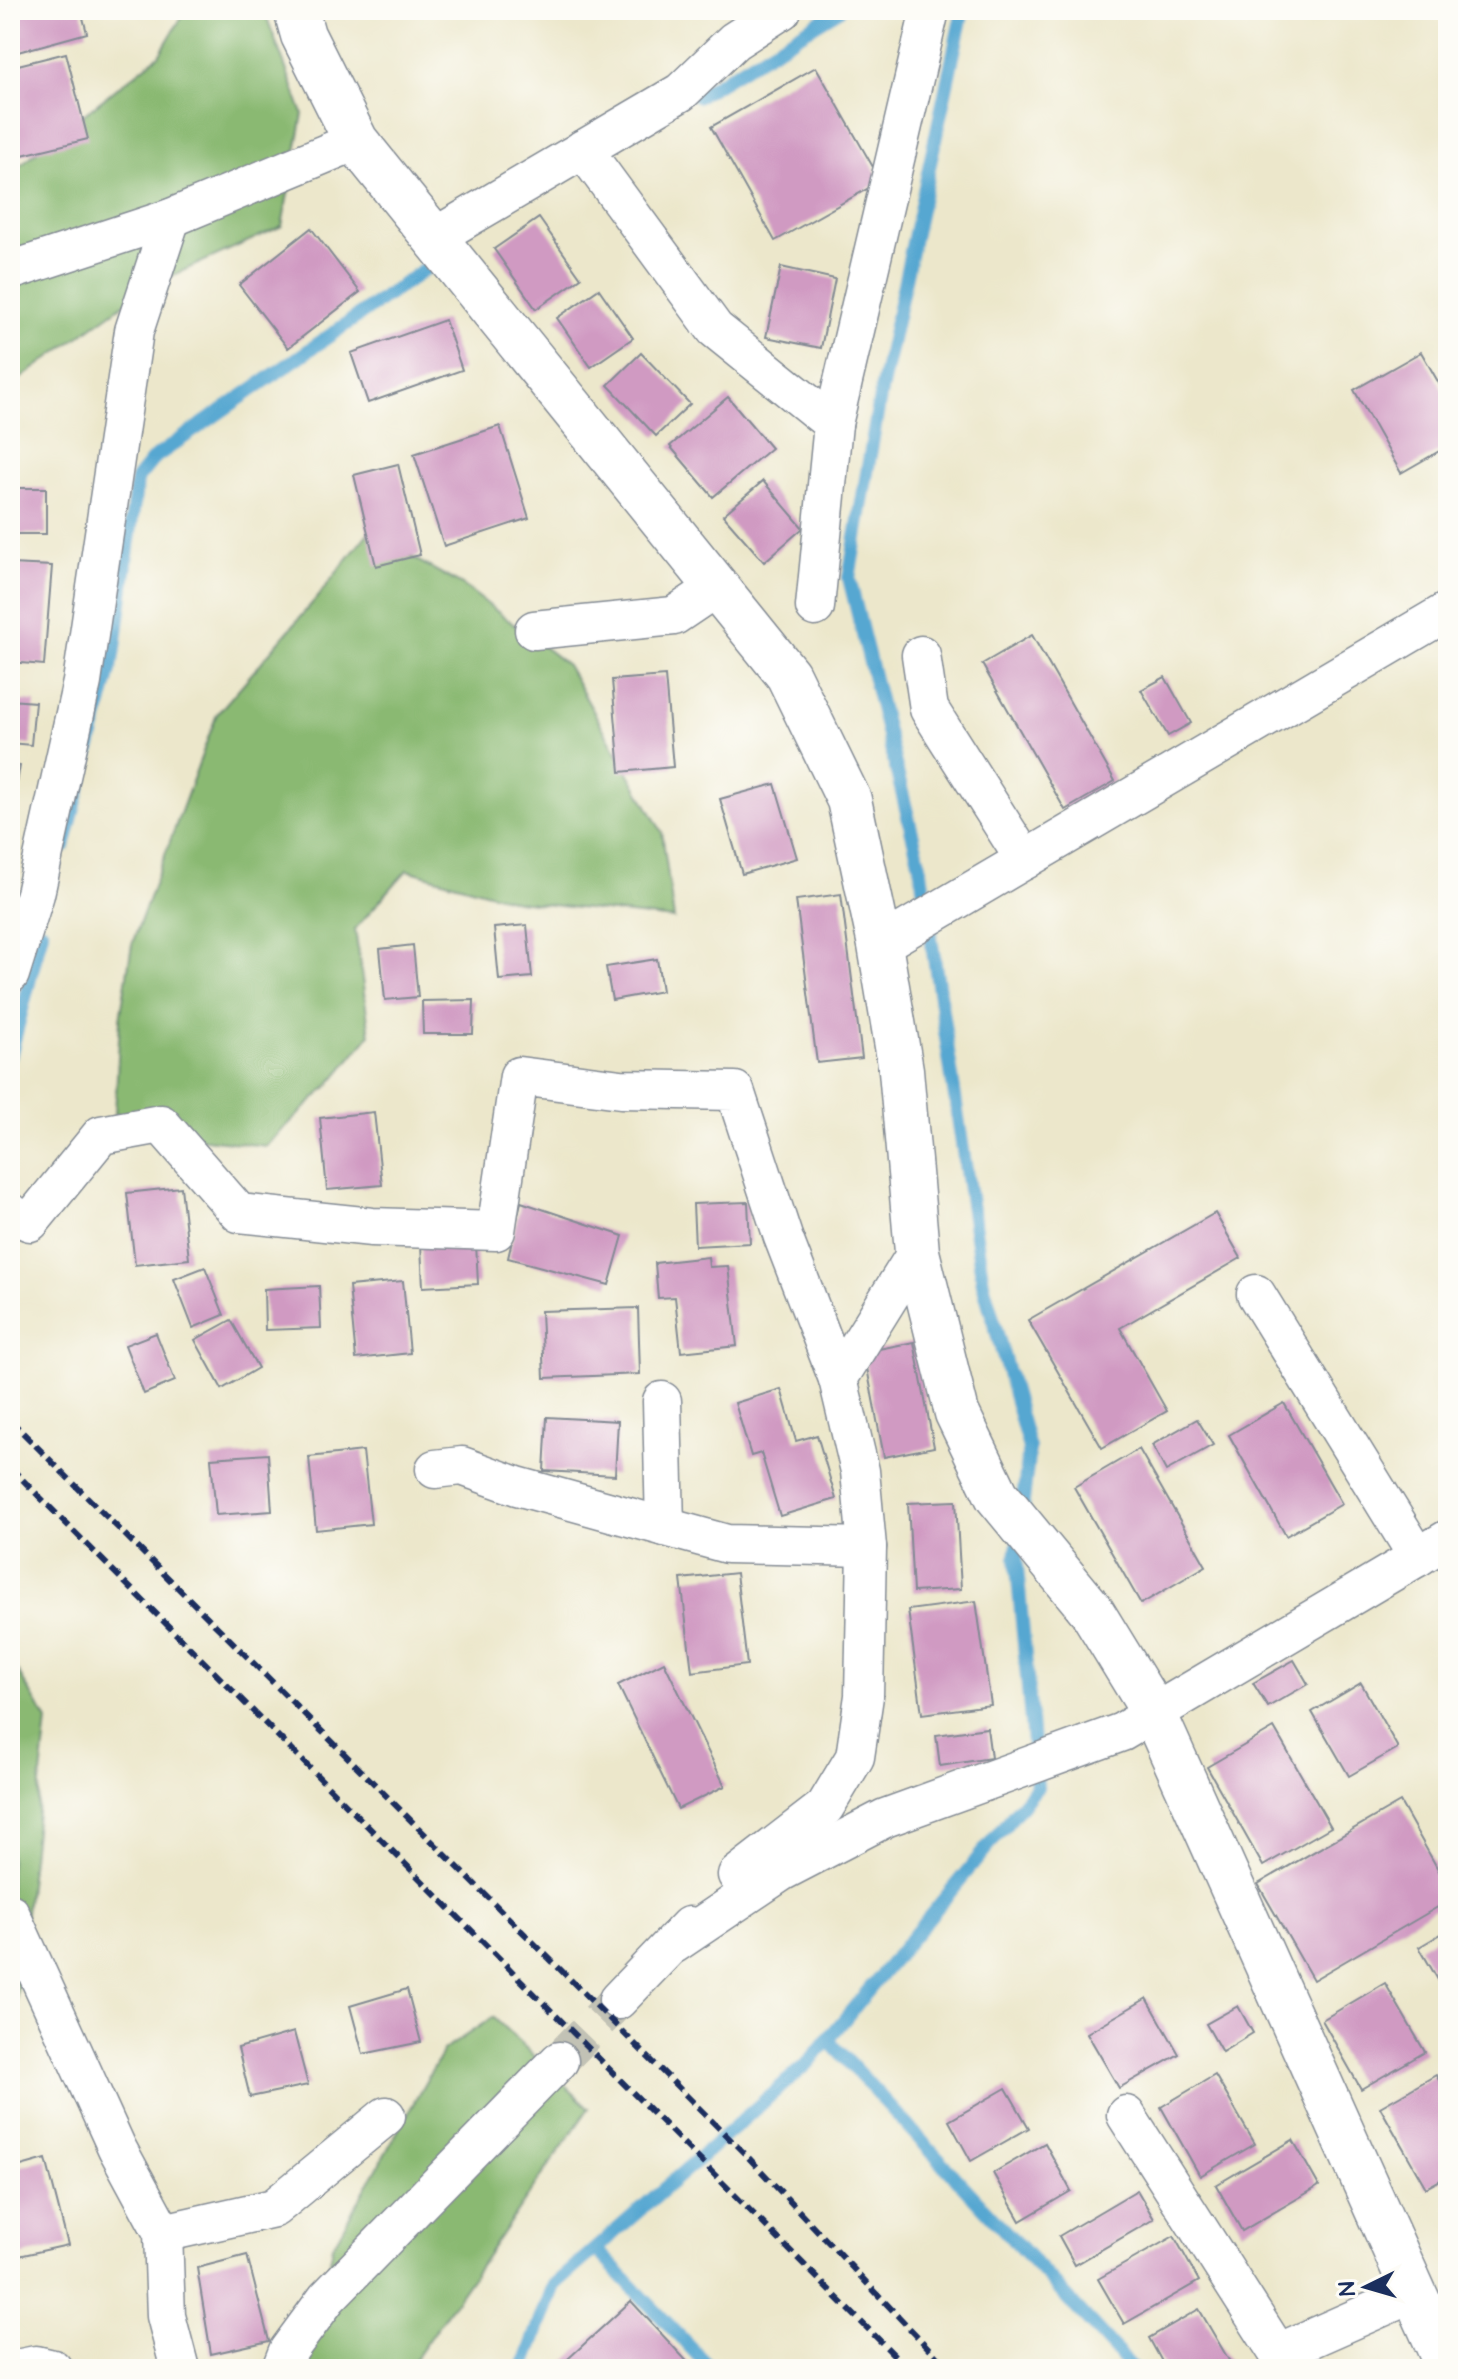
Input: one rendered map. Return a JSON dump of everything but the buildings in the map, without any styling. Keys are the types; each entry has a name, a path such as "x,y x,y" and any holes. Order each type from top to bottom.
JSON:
{"street":[{"path":"296,10 303,35 356,141 788,675 849,800 890,939 917,1252 957,1413 997,1496 1038,1551 1091,1610 1154,1713 1448,2368"},
{"path":"434,240 681,92 734,41 782,10"},
{"path":"815,607 833,424 930,10"},
{"path":"10,271 171,218 356,141"},
{"path":"585,151 715,329 833,424"},
{"path":"10,974 35,894 82,682 134,331 171,218"},
{"path":"534,630 674,616 717,587"},
{"path":"890,939 1448,611"},
{"path":"921,655 929,709 1025,860"},
{"path":"10,1213 30,1222 101,1135 161,1124 239,1213 372,1227 496,1231 519,1076 621,1089 735,1091 783,1237 838,1379 860,1471 867,1547 864,1696 855,1757 825,1807 724,1885 674,1944 618,2000"},
{"path":"838,1379 917,1252"},
{"path":"674,1944 781,1872 885,1818 1122,1732 1433,1548 1256,1294"},
{"path":"662,1401 665,1527"},
{"path":"435,1469 462,1466 517,1486 727,1544 867,1547"},
{"path":"10,1913 117,2148 163,2233 166,2316 180,2369"},
{"path":"10,1959 42,1984"},
{"path":"281,2369 288,2351 327,2298 559,2061"},
{"path":"1126,2115 1278,2353 1414,2293"},
{"path":"163,2233 274,2208 386,2116"},
{"path":"16,2369 36,2365 53,2369"}],"green space":[{"path":"186,10 264,10 303,114 282,226 149,286 10,386 10,173 159,55"},
{"path":"368,533 464,586 567,665 662,832 674,919 517,901 407,870 355,929 370,1035 328,1086 266,1146 196,1138 115,1114 120,1019 132,944 217,714"},
{"path":"10,1658 47,1721 16,2003 10,2003"},
{"path":"493,2017 589,2108 408,2369 308,2369 333,2246 443,2051"}],"waterway":[{"path":"698,96 839,10"},
{"path":"963,10 881,391 849,578 920,865 983,1283 1029,1448 1022,1510"},
{"path":"64,846 114,655 137,479 154,458 444,256"},
{"path":"10,1056 42,932"},
{"path":"523,2369 554,2285 809,2062 1037,1787 1016,1556 1019,1539"},
{"path":"828,2040 1133,2369"},
{"path":"596,2249 711,2369"}],"tunnel":[{"path":"559,2061 618,2000"}],"railway":[{"path":"10,1420 747,2156 948,2369"},
{"path":"10,1467 908,2369"}]}
